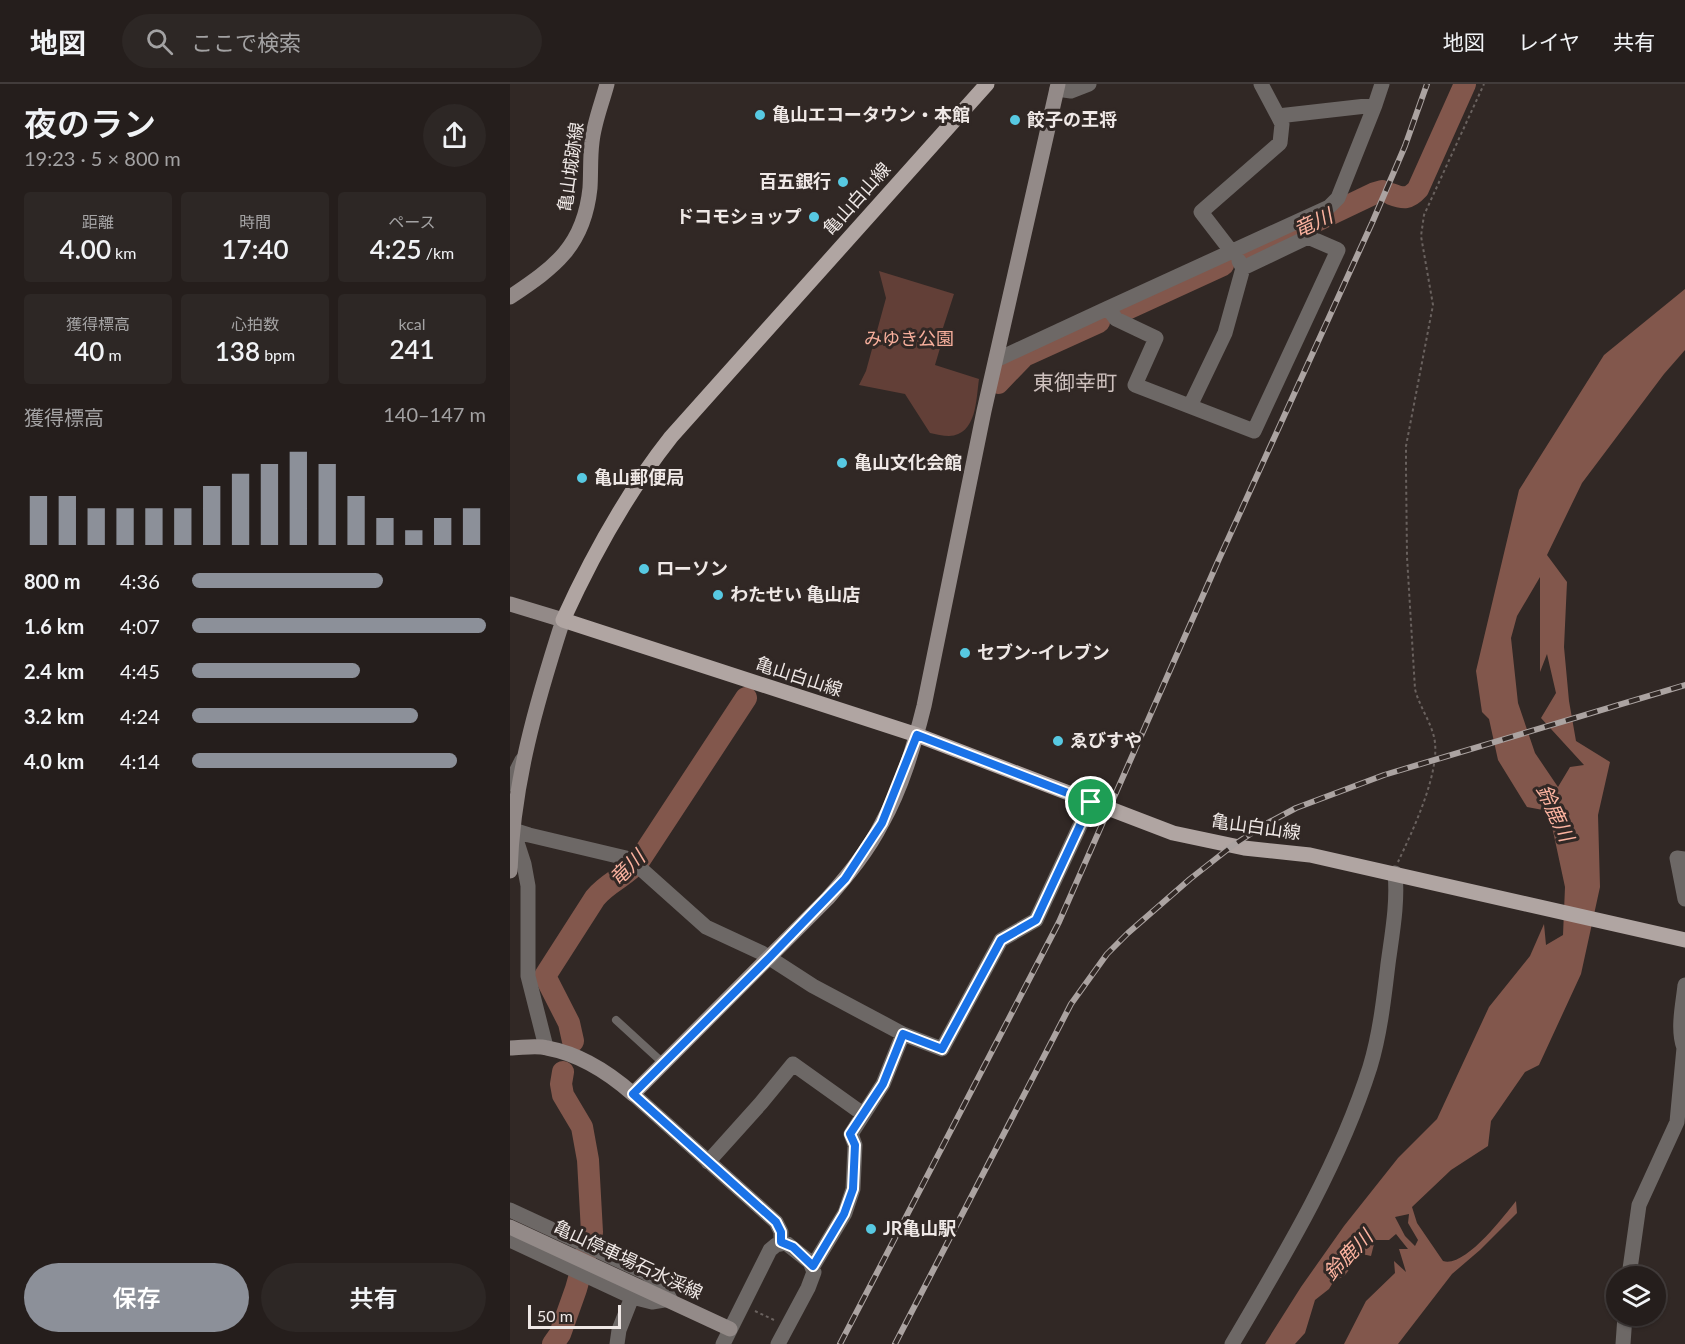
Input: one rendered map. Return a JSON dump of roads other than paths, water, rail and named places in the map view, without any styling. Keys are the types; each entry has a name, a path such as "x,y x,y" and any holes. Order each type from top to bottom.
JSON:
{"main road":[{"name":"亀山白山線","path":"987,84 665,444 610,524 563,620 917,735 1181,835 1248,849 1310,855 1684,940"}],"street":[{"name":"亀山城跡線","path":"510,297 551,268 571,247 579,233 588,204 592,140 607,84"},
{"path":"633,1094 828,898 856,864 882,823 917,735 996,360 1057,87 1071,92 1089,84"},
{"path":"1190,406 1225,333 1243,268 1202,212 1280,143 1282,124 1261,84"},
{"path":"996,360 1329,207 1338,198 1382,84"},
{"path":"1278,116 1375,105"},
{"path":"1108,308 1116,319 1156,338 1135,385 1254,431 1338,250 1308,237 1243,268"},
{"path":"510,604 563,620 523,757 510,871"},
{"path":"510,784 523,757"},
{"path":"513,830 626,858 706,927 762,953 813,986 903,1034 942,1049 1001,940 1036,920 1091,802"},
{"path":"513,830 524,864 528,886 528,976 546,1047"},
{"path":"1685,859 1677,858 1685,899"},
{"path":"1232,1344 1334,1158 1363,1087 1383,1002 1399,874"},
{"path":"1630,1266 1639,1205 1677,1122 1684,1048 1681,1030 1685,985"},
{"path":"778,1344 811,1281 813,1266 844,1214 853,1189 855,1145 850,1134 883,1084 903,1034"},
{"path":"517,1048 546,1047 589,1062 608,1073 776,1222 781,1232 781,1242"},
{"path":"708,1162 793,1064 863,1114"},
{"path":"510,1210 646,1273 662,1284 670,1299"},
{"name":"亀山停車場石水渓線","path":"510,1227 636,1291 670,1299 730,1329"},
{"path":"510,1240 581,1273 636,1291 619,1330 617,1344"},
{"path":"781,1242 793,1247 813,1266"},
{"path":"723,1344 770,1250 781,1242"},
{"path":"1623,1344 1624,1326"}],"lane":[{"path":"616,1020 663,1063"}],"water":[{"name":"鈴鹿川","path":"1685,289 1685,350 1664,374 1582,483 1547,555 1567,582 1564,647 1569,701 1576,741 1610,762 1598,815 1600,887 1581,974 1539,1065 1525,1072 1491,1121 1488,1146 1451,1170 1412,1207 1417,1223 1443,1261 1452,1261 1462,1257 1483,1240 1516,1201 1517,1213 1452,1274 1398,1344 1344,1344 1366,1301 1395,1273 1394,1261 1406,1272 1399,1249 1408,1249 1396,1234 1389,1240 1375,1240 1371,1256 1362,1254 1356,1256 1346,1274 1335,1279 1329,1289 1315,1300 1305,1333 1295,1344 1265,1344 1344,1226 1398,1158 1437,1119 1489,1007 1530,956 1544,924 1546,945 1563,935 1565,887 1553,831 1543,810 1527,807 1498,760 1489,719 1482,712 1476,671 1519,490 1604,355","holes":["1540,577 1540,672 1547,654 1556,693 1541,718 1584,765 1570,767 1558,787 1535,753 1518,703 1511,638 1517,616","1409,1214 1408,1223 1418,1240 1415,1246 1405,1236 1395,1217"]}],"waterway":[{"name":"竜川","path":"1391,194 1406,197 1418,189 1465,84"},
{"name":"竜川","path":"1245,255 1382,191"},
{"name":"竜川","path":"1127,309 1223,265"},
{"name":"竜川","path":"998,383 1024,356 1099,322"},
{"name":"竜川","path":"573,1041 569,1023 545,976 595,898 639,861 746,698"},
{"name":"竜川","path":"553,1344 560,1334 576,1289 592,1232 588,1160 582,1127 563,1095 561,1084 563,1072"}],"railway":[{"path":"840,1344 1059,922 1219,559 1372,223 1405,146 1427,84"},
{"path":"895,1344 1071,1004 1107,954 1190,879 1232,846 1296,808 1384,775 1685,685"}],"place":[{"name":"亀山エコータウン・本館","path":"760,115"},
{"name":"餃子の王将","path":"1015,120"},
{"name":"百五銀行","path":"843,182"},
{"name":"ドコモショップ","path":"814,217"},
{"name":"亀山文化会館","path":"842,463"},
{"name":"亀山郵便局","path":"582,478"},
{"name":"ローソン","path":"644,569"},
{"name":"わたせい 亀山店","path":"718,595"},
{"name":"セブン-イレブン","path":"965,653"},
{"name":"ゑびすや","path":"1058,741"},
{"name":"JR亀山駅","path":"871,1229"}],"district":[{"name":"東御幸町","path":"1075,383"}],"park label":[{"name":"みゆき公園","path":"909,339"}]}
